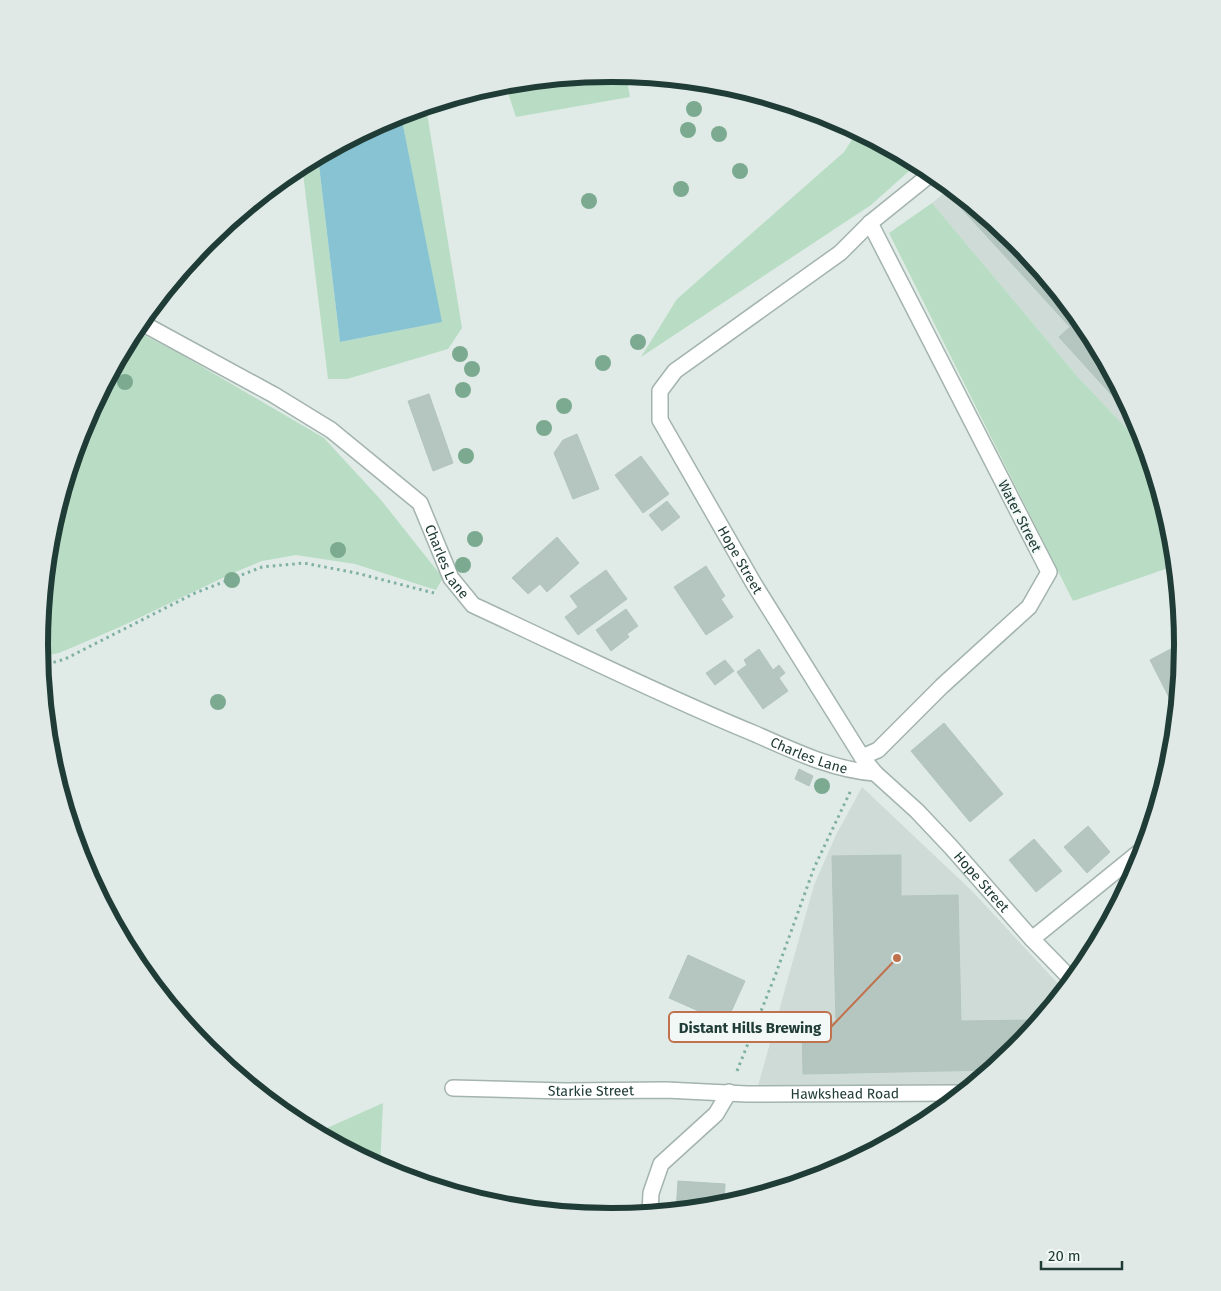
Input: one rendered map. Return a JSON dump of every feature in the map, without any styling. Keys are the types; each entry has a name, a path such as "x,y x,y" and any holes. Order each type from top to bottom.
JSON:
{"street":[{"name":"Hope Street","path":"925,179 870,223 840,253 676,371 660,391 660,420 754,584 866,767 917,811 1032,939 1067,975"},
{"name":"Water Street","path":"866,767 878,750 942,686 1029,606 1049,572 870,223"},
{"name":"Charles Lane","path":"147,326 274,395 331,430 420,503 451,578 473,605 696,710 813,758 866,767"},
{"path":"1032,939 1132,858"},
{"name":"Starkie Street","path":"453,1088 729,1092"},
{"path":"650,1207 651,1193 661,1164 716,1114 729,1092"},
{"name":"Hawkshead Road","path":"729,1092 747,1094 952,1093"}],"path":[{"path":"48,664 65,658 195,594 262,567 304,563 356,573 436,594"},
{"path":"729,1092 775,976 814,868 866,767"}],"shaded area":[{"path":"944,193 982,222 1034,274 1079,333 1115,396 1133,435 1077,376 932,203"},
{"path":"862,787 971,890 1059,985 1034,1017 1009,1044 961,1086 758,1086 814,885 836,835"}],"green space":[{"path":"627,83 630,97 516,117 508,92 574,84"},
{"path":"427,113 462,328 448,349 347,379 328,379 303,174 319,164 340,342 441,322 402,122"},
{"path":"853,138 911,170 871,205 641,357 677,299 844,152"},
{"path":"932,203 1077,376 1133,435 1154,500 1168,568 1073,601 889,233"},
{"path":"141,334 182,355 324,438 381,500 443,578 436,590 355,564 296,555 262,561 59,653 48,655 49,609 52,572 67,500 90,430 123,364"},
{"path":"383,1103 380,1159 324,1130"}],"water":[{"path":"402,122 442,322 340,342 319,164 361,141"}],"building":[{"path":"952,198 982,222 1034,274 1079,333 1118,402 1059,337 1070,327"},
{"path":"429,394 453,463 433,471 408,401"},
{"path":"577,434 599,489 573,499 554,453 563,440"},
{"path":"641,456 669,494 643,513 615,475"},
{"path":"667,501 680,517 662,531 649,515"},
{"path":"557,537 579,563 547,592 540,584 528,594 512,578"},
{"path":"706,566 725,596 721,599 733,617 706,635 674,587"},
{"path":"606,570 627,599 578,635 565,617 578,607 570,596"},
{"path":"626,609 638,626 627,634 629,637 611,651 596,630"},
{"path":"1174,647 1171,700 1150,660"},
{"path":"759,649 773,670 779,665 785,673 779,678 788,691 763,709 737,672 747,665 744,660"},
{"path":"725,660 734,671 715,685 706,673"},
{"path":"944,723 1003,794 970,822 911,751"},
{"path":"799,769 813,776 809,786 795,779"},
{"path":"1088,826 1110,852 1087,873 1064,847"},
{"path":"1034,839 1062,871 1036,892 1009,860"},
{"path":"901,855 901,896 958,895 961,1021 1031,1020 980,1070 803,1074 802,1023 836,1022 832,856"},
{"path":"688,955 745,981 726,1023 669,998"},
{"path":"678,1181 725,1184 724,1197 676,1205"}],"place":[{"name":"Distant Hills Brewing","path":"897,958"}]}
